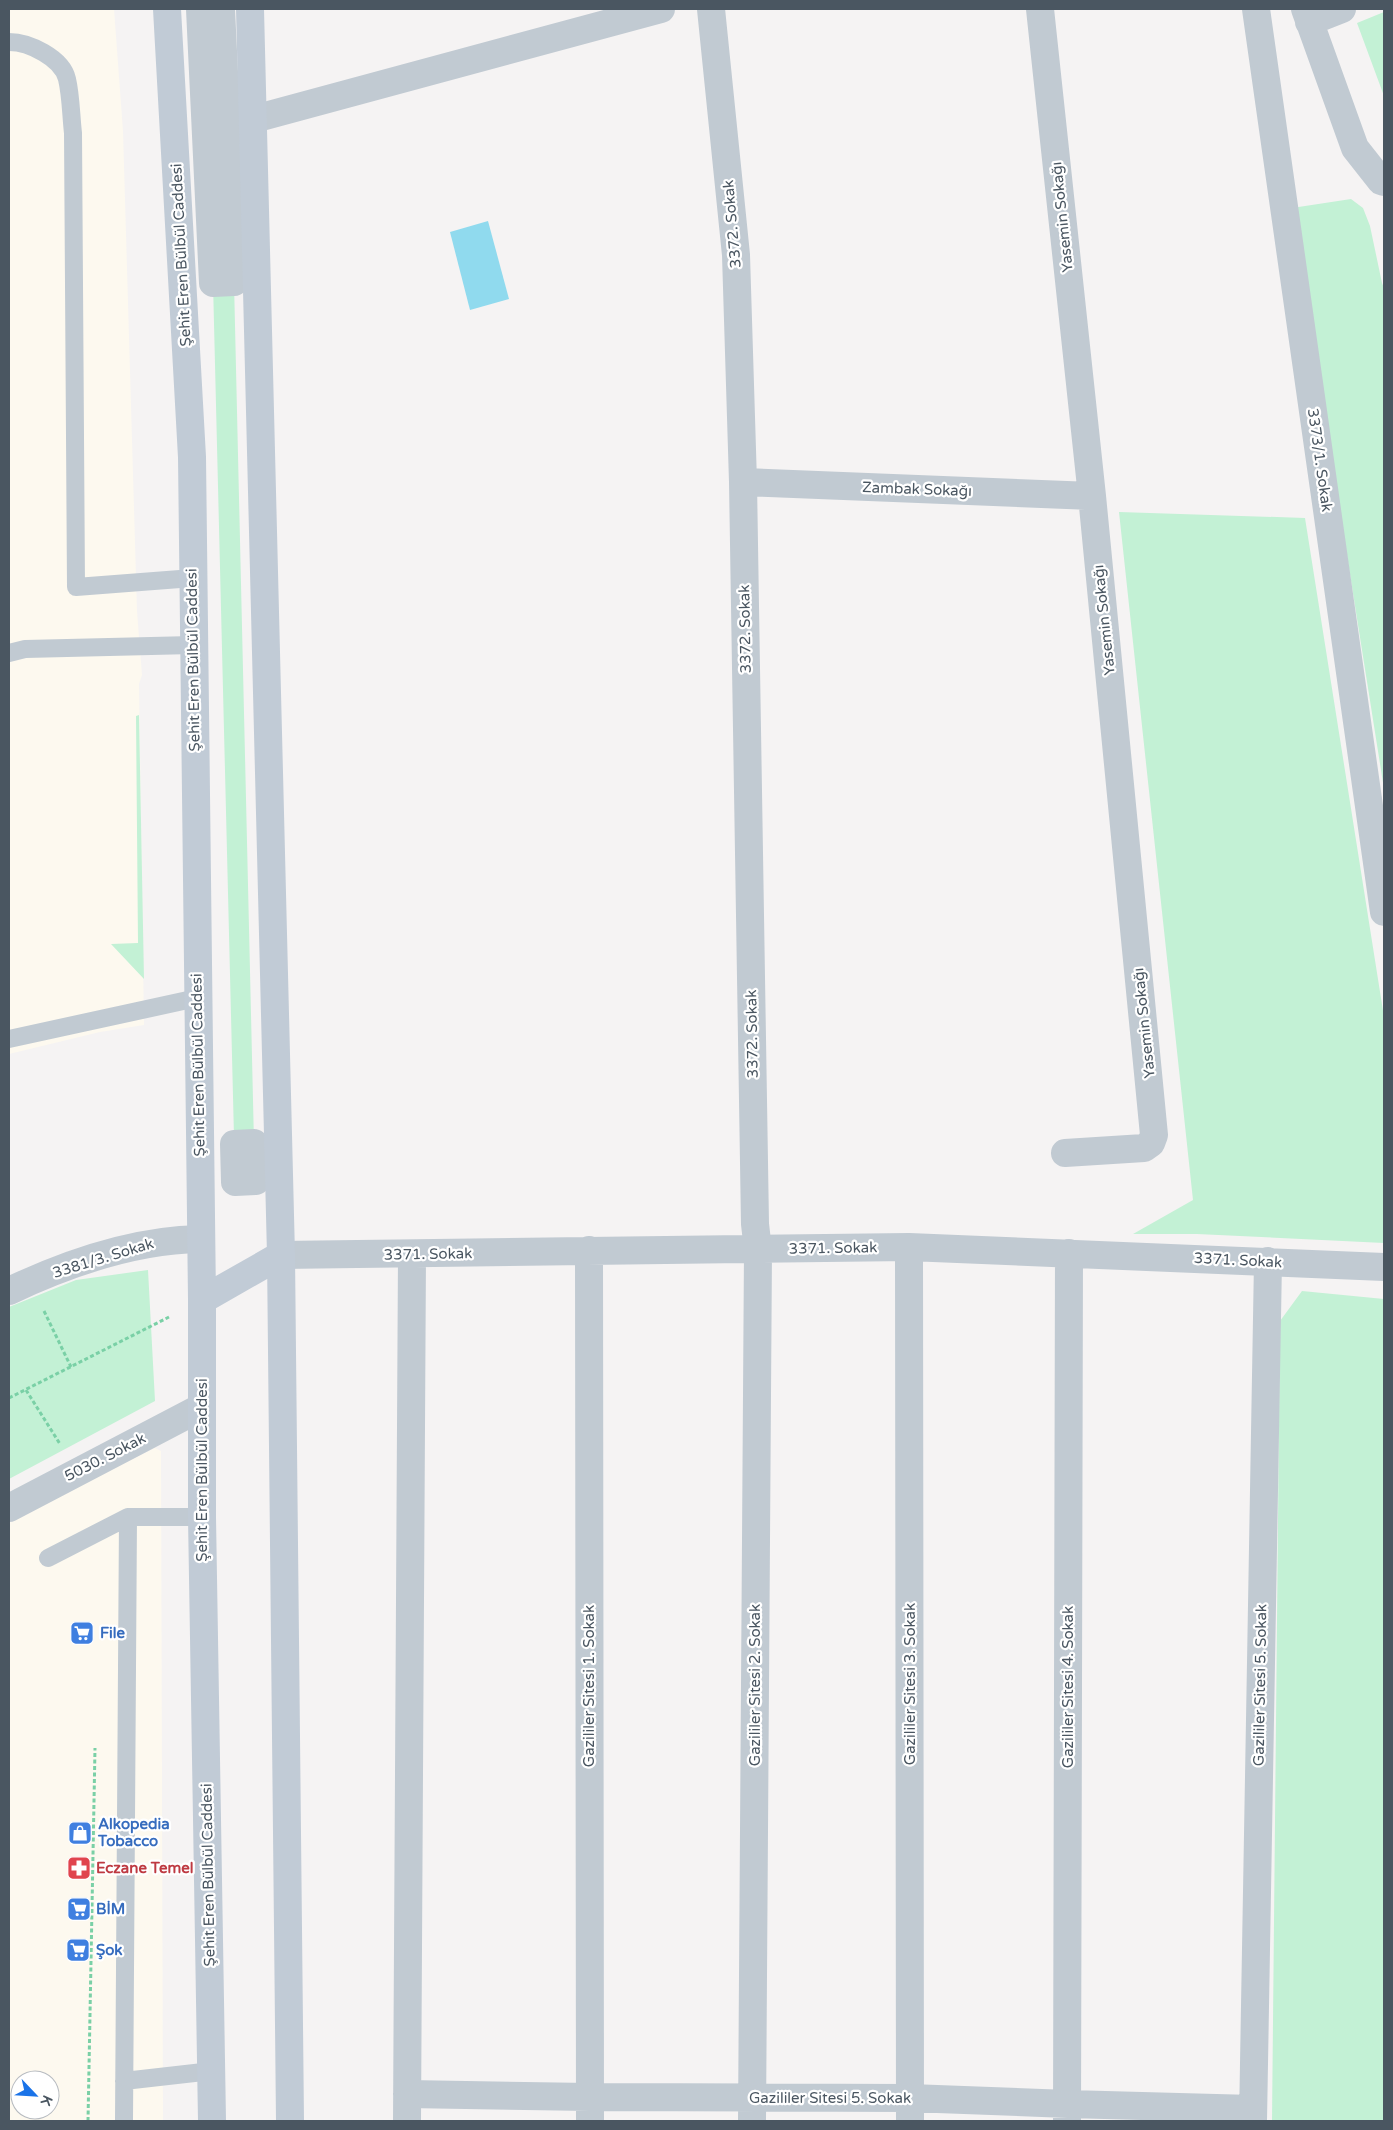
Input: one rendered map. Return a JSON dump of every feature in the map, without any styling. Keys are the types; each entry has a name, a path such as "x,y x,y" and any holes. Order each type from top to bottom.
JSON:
{"main road":[{"name":"Şehit Eren Bülbül Caddesi","path":"167,9 192,457 202,1300 202,1517 212,2121"},
{"path":"250,9 282,1255 290,2121"},
{"path":"202,1300 282,1255"}],"street":[{"path":"200,9 213,283 234,282 221,9"},
{"path":"254,119 661,9"},
{"name":"3372. Sokak","path":"711,9 736,255 743,482 755,1224 758,1250"},
{"name":"Yasemin Sokağı","path":"1040,9 1092,496 1154,1135 1151,1143 1144,1148 1065,1153"},
{"name":"3373/1. Sokak","path":"1256,9 1384,912"},
{"path":"1342,9 1307,15 1355,148 1381,181 1384,182"},
{"name":"Zambak Sokağı","path":"743,482 1092,496"},
{"name":"3381/3. Sokak","path":"19,1286 136,1246 171,1239 200,1239"},
{"name":"3371. Sokak","path":"282,1255 909,1247 1069,1252 1384,1268"},
{"name":"Gazililer Sitesi 3. Sokak","path":"909,1247 910,2109"},
{"name":"Gazililer Sitesi 1. Sokak","path":"589,1250 590,2109"},
{"name":"Gazililer Sitesi 2. Sokak","path":"752,2109 758,1250"},
{"name":"Gazililer Sitesi 4. Sokak","path":"1068,2113 1069,1252"},
{"path":"407,2121 412,1254"},
{"name":"Gazililer Sitesi 5. Sokak","path":"407,2094 590,2109 910,2109 1253,2115 1268,1261"},
{"name":"5030. Sokak","path":"9,1508 202,1407"}],"lane":[{"path":"9,42 29,45 42,51 56,62 67,78 73,134 76,587 192,578"},
{"path":"9,653 25,649 193,645"},
{"path":"9,1039 197,998"},
{"path":"48,1558 128,1516 202,1517"},
{"path":"124,2121 128,1516"},
{"path":"124,2081 212,2071"}],"path":[{"path":"19,1286 71,1367"},
{"path":"9,1398 151,1326"},
{"path":"26,1390 78,1472"},
{"path":"88,1867 93,1867"}],"shaded area":[{"path":"9,9 114,9 123,131 137,611 142,675 139,684 144,1025 100,1032 9,1054"},
{"path":"155,1448 161,1451 163,2121 9,2121 9,1519"}],"green space":[{"path":"1384,12 1384,96 1357,23"},
{"path":"1351,199 1363,208 1370,226 1384,288 1384,789 1292,208"},
{"path":"234,282 254,1143 234,1137 213,283"},
{"path":"1119,512 1305,518 1384,1017 1384,1243 1197,1234 1133,1234 1193,1200"},
{"path":"139,715 144,979 111,944 138,943 136,716"},
{"path":"148,1270 155,1401 9,1479 9,1307 76,1280"},
{"path":"1302,1291 1384,1299 1384,2121 1272,2121 1280,1321"}],"water":[{"path":"488,221 509,299 470,310 450,232"}],"place":[{"name":"File","path":"82,1633"},
{"name":"Alkopedia Tobacco","path":"80,1833"},
{"name":"Eczane Temel","path":"79,1868"},
{"name":"BİM","path":"79,1909"},
{"name":"Şok","path":"78,1950"}]}
